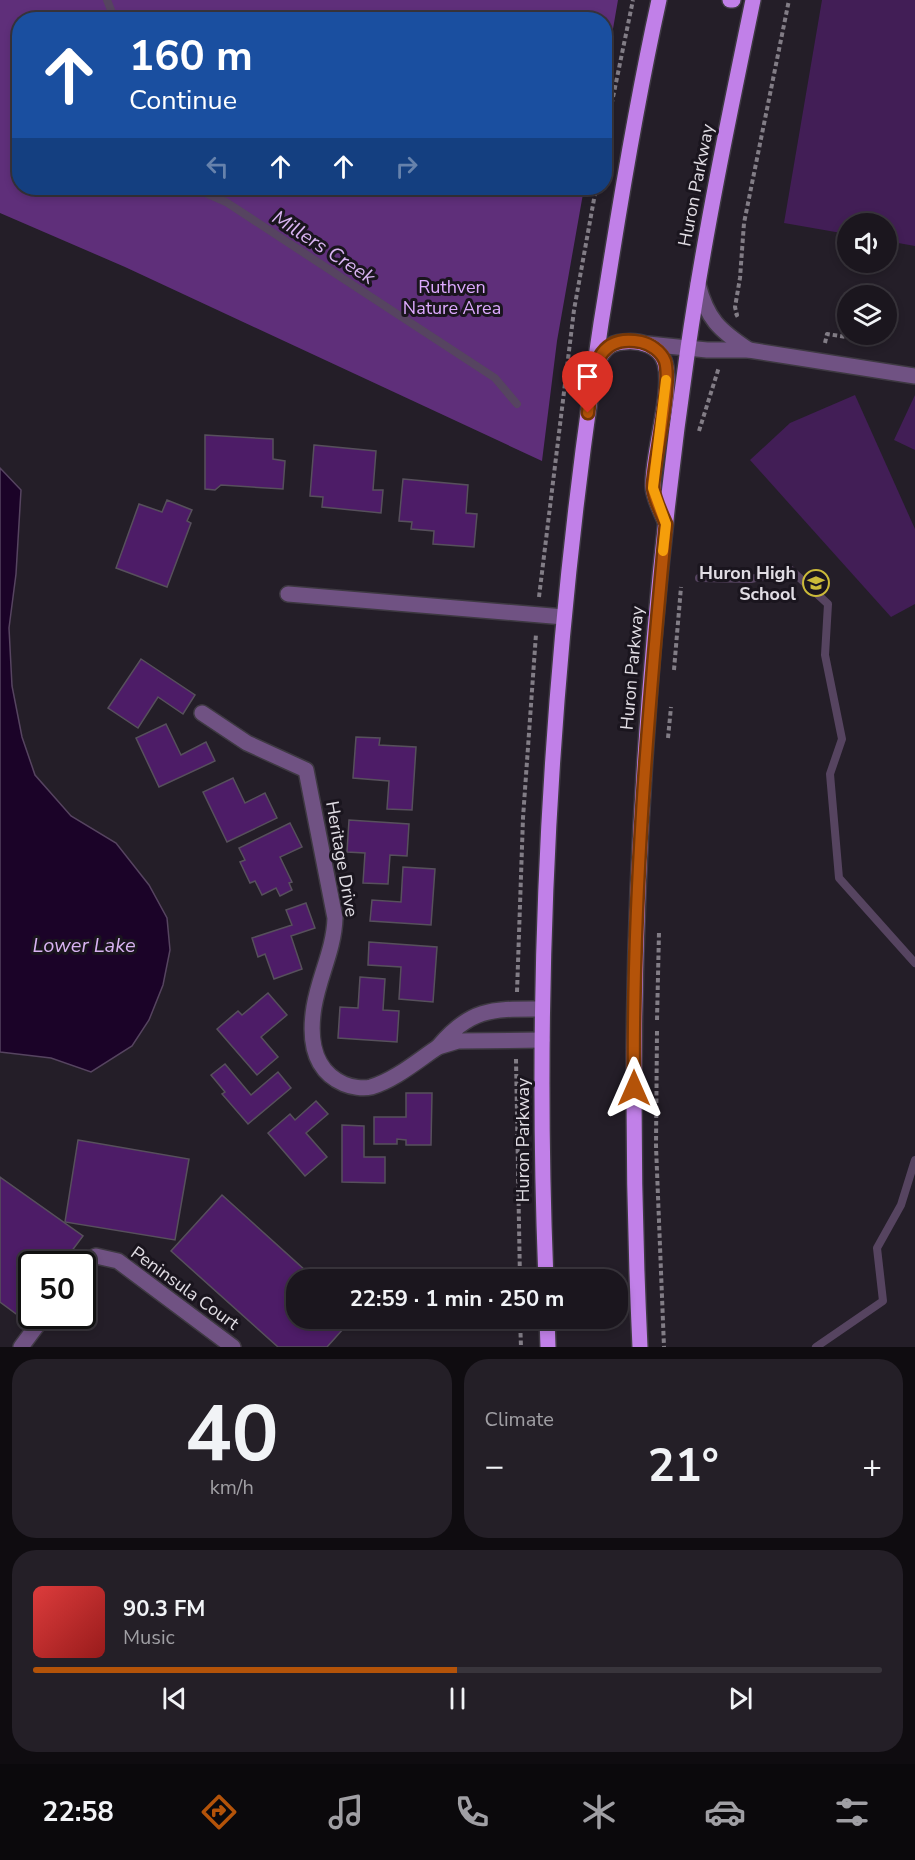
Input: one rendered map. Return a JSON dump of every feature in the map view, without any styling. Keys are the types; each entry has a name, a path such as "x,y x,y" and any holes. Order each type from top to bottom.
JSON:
{"main road":[{"name":"Huron Parkway","path":"546,1269 542,1040 552,783 564,617 593,370 632,130 659,0"},
{"name":"Huron Parkway","path":"640,1347 634,1154 635,951 642,790 666,524 688,347 717,172 753,0"},
{"path":"593,370 603,350 614,343 637,341 648,344 657,350 665,361 666,380 653,488 666,524"},
{"path":"547,1329 548,1347"}],"street":[{"path":"698,284 704,306 714,322 748,350"},
{"path":"648,344 748,350 915,376"},
{"path":"288,594 564,617"},
{"name":"Heritage Drive","path":"202,713 247,743 306,770 336,918 335,938 315,1003 312,1023 313,1048 320,1065 331,1079 349,1086 369,1088 391,1079 438,1047 464,1020 484,1012 543,1009"},
{"name":"Heritage Drive","path":"438,1047 458,1041 542,1040"},
{"name":"Peninsula Court","path":"96,1256 118,1261 233,1347"},
{"path":"21,1347 34,1329"}],"path":[{"path":"612,102 633,0"},
{"path":"729,319 737,315 735,308 740,278 744,223 789,0"},
{"path":"539,603 574,310 595,195"},
{"path":"825,344 827,334 837,335"},
{"path":"696,441 716,377"},
{"path":"673,680 681,586"},
{"path":"517,1000 523,818 536,624"},
{"path":"668,747 671,703"},
{"path":"659,926 656,1146 664,1347"},
{"path":"516,1057 520,1269"},
{"path":"520,1329 521,1347"}],"shaded area":[{"path":"822,0 915,0 915,246 897,243 897,213 837,213 837,232 784,223"},
{"path":"855,395 915,529 915,604 891,617 750,460 790,423"},
{"path":"915,395 915,450 894,440"}],"green space":[{"name":"Ruthven Nature Area","path":"0,0 618,0 612,35 612,12 12,12 12,195 583,195 557,341 542,461 125,267 0,213"}],"water":[{"name":"Lower Lake","path":"0,468 21,490 16,574 9,628 12,686 22,737 35,775 71,816 116,843 149,885 167,918 170,950 163,985 149,1020 132,1046 91,1072 51,1058 0,1052"}],"building":[{"path":"205,435 273,439 273,459 285,461 283,489 221,485 215,490 205,489"},
{"path":"314,445 376,451 373,490 383,490 381,513 322,507 323,497 310,496"},
{"path":"403,479 468,485 466,513 477,514 474,547 433,544 434,531 411,529 412,522 399,521"},
{"path":"167,500 192,510 187,521 191,523 167,587 116,568 139,504 162,512"},
{"path":"141,659 195,695 183,714 158,697 138,728 108,708"},
{"path":"166,724 181,755 206,742 215,761 159,787 136,738"},
{"path":"356,737 380,738 379,745 416,747 412,810 387,809 389,781 353,778"},
{"path":"233,778 245,803 265,793 277,818 227,842 203,792"},
{"path":"349,820 409,824 407,856 390,855 388,884 363,883 365,853 347,852"},
{"path":"290,823 302,847 280,857 292,882 289,883 292,890 280,896 276,888 262,895 255,881 250,883 240,862 245,860 239,848"},
{"path":"403,867 435,869 431,925 370,921 372,900 401,902"},
{"path":"306,903 315,928 291,936 302,969 274,979 265,954 258,957 252,938 292,925 286,910"},
{"path":"369,942 437,947 433,1002 399,999 401,967 368,965"},
{"path":"360,977 385,979 383,1010 399,1011 397,1042 338,1038 340,1007 358,1008"},
{"path":"268,993 287,1015 261,1037 278,1057 257,1075 217,1029 238,1011 242,1015"},
{"path":"225,1064 251,1095 278,1072 291,1088 248,1124 222,1094 225,1092 211,1075"},
{"path":"406,1093 432,1093 431,1145 406,1145 406,1140 397,1139 397,1144 374,1144 374,1117 406,1117"},
{"path":"316,1101 328,1114 306,1133 327,1157 305,1176 268,1133 290,1114 295,1120"},
{"path":"342,1125 364,1126 364,1157 385,1157 385,1183 342,1182"},
{"path":"78,1140 189,1159 175,1240 65,1222"},
{"path":"0,1177 83,1236 72,1251 18,1251 18,1315 0,1302"},
{"path":"222,1195 304,1269 286,1269 286,1329 343,1329 327,1347 278,1347 171,1251"}],"waterway":[{"name":"Millers Creek","path":"107,0 112,12"},
{"name":"Millers Creek","path":"210,195 226,202 495,378 517,404"},
{"name":"Millers Creek","path":"699,578 751,579 791,570 828,604 825,655 842,739 830,774 839,878 915,963"},
{"name":"Millers Creek","path":"816,1347 883,1301 877,1248 901,1205 915,1160"}],"slow traffic":[{"path":"663,551 666,524 653,488 666,380"}],"place":[{"name":"Huron High School","path":"816,583"}],"route":[{"path":"588,413 593,370 603,350 614,343 637,341 657,350 665,361 666,380 653,488 666,524 641,801 635,951 634,1088"}]}
